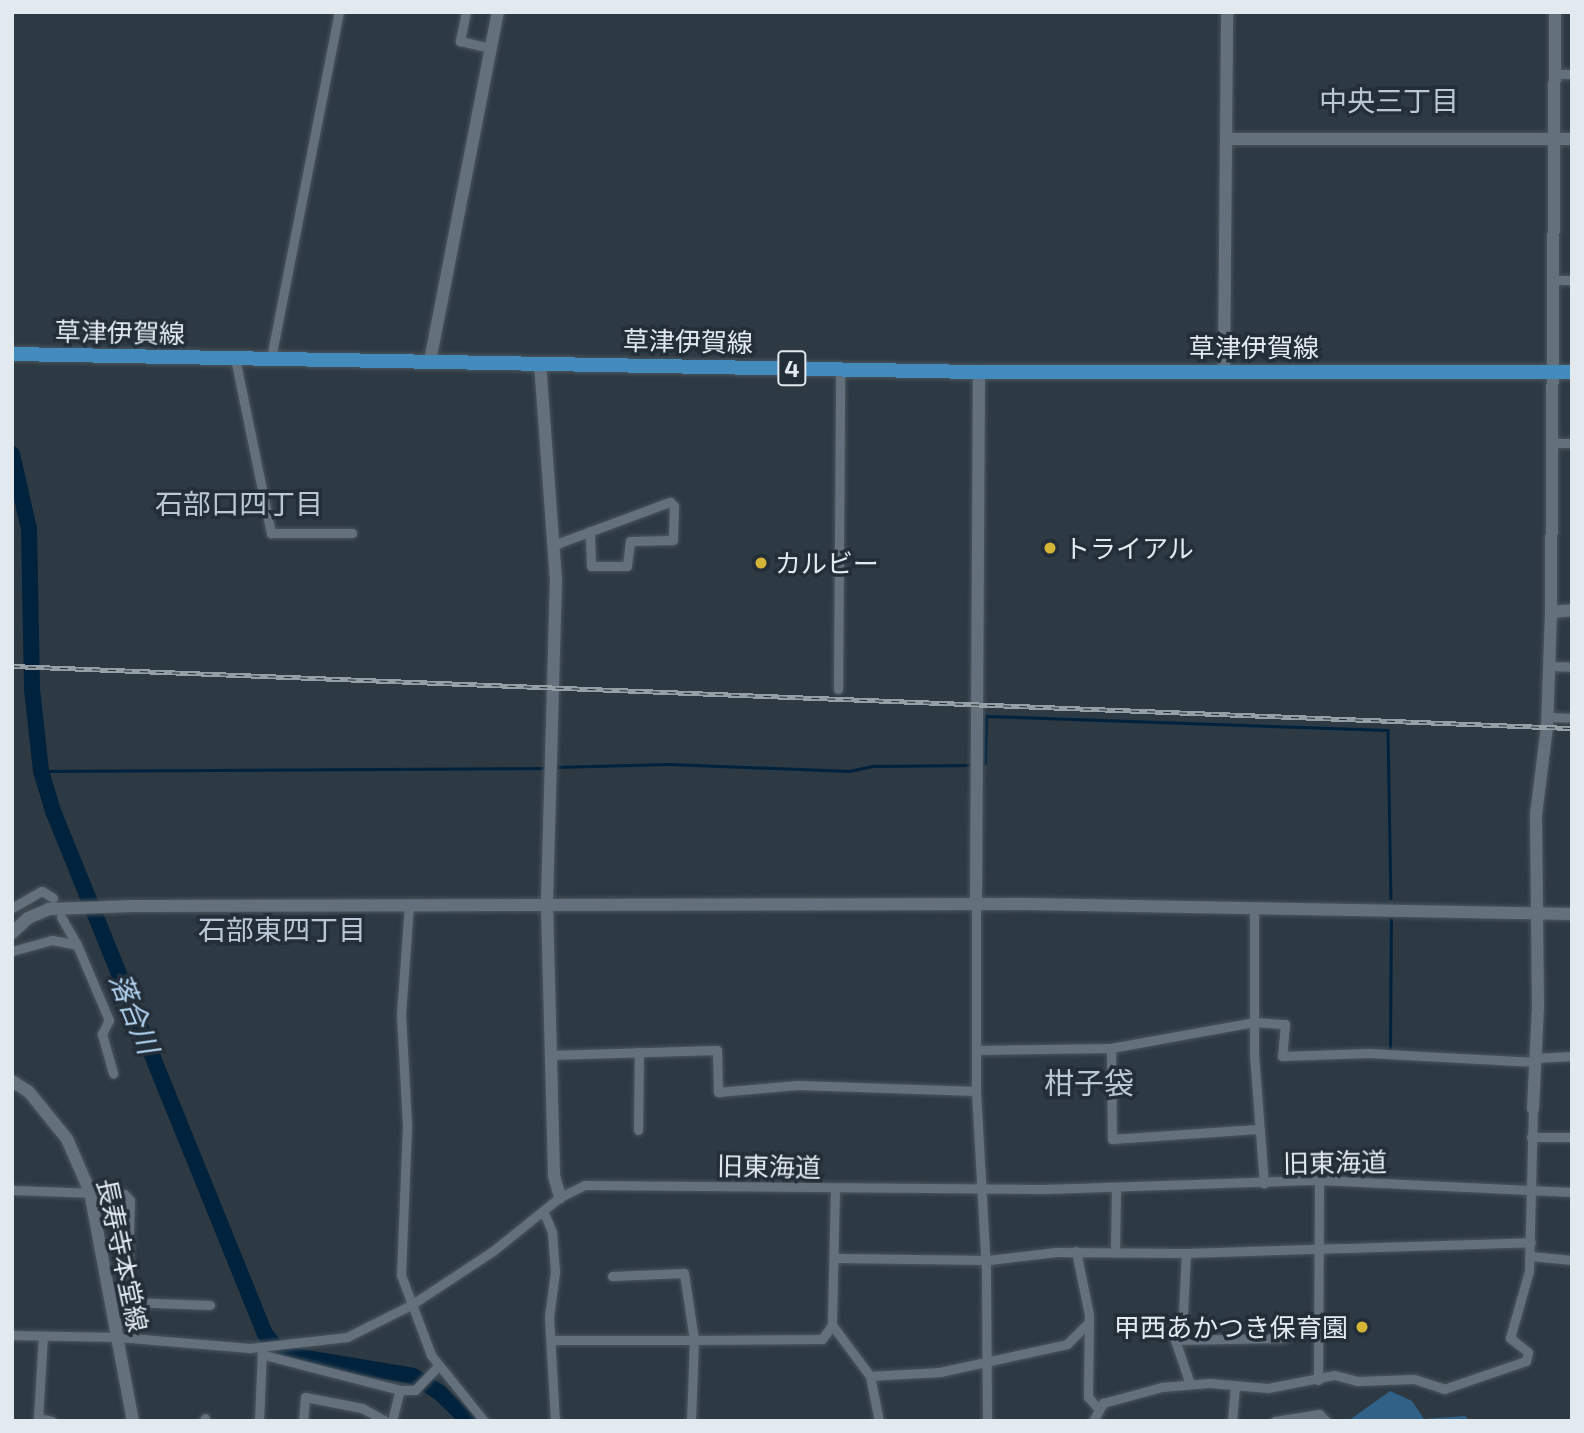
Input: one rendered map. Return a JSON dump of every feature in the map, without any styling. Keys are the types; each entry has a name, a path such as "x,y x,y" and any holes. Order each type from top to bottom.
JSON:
{"main road":[{"name":"草津伊賀線","path":"12,354 979,372 1572,372"}],"street":[{"path":"271,359 339,12"},
{"path":"466,12 460,41 490,48"},
{"path":"430,361 498,12"},
{"path":"1224,371 1227,12"},
{"path":"1093,1421 1097,1407 1116,1397 1190,1384 1268,1388 1335,1375 1357,1381 1414,1379 1444,1389 1526,1361 1528,1352 1510,1338 1531,1242 1529,1188 1536,1060 1538,914 1536,815 1547,717 1551,612 1555,372 1555,12"},
{"path":"1555,74 1572,74"},
{"path":"1227,139 1572,139"},
{"path":"1555,280 1572,280"},
{"path":"236,358 271,533 352,533"},
{"path":"540,363 554,545 547,906 554,1176 560,1198"},
{"path":"838,689 840,369"},
{"path":"979,372 976,1091 985,1260 987,1421"},
{"path":"1553,443 1572,443"},
{"path":"554,545 590,531 670,502 674,506 673,540 630,541 627,566 591,566 590,531"},
{"path":"1551,612 1572,610"},
{"path":"1548,666 1572,667"},
{"path":"1547,717 1572,718"},
{"path":"12,908 42,891 53,898"},
{"path":"12,933 38,913 101,906 976,904 1572,914"},
{"path":"409,905 401,1014 407,1126 401,1275 409,1304 438,1366 484,1421"},
{"path":"1254,907 1254,1022 1258,1129 1264,1184"},
{"path":"61,917 77,945 109,1020 102,1034 113,1073"},
{"path":"12,951 52,940 77,945"},
{"path":"976,1050 1111,1048 1254,1022 1285,1024 1282,1056 1369,1053 1536,1060 1572,1056"},
{"path":"1111,1048 1112,1139 1258,1129"},
{"path":"549,1055 718,1050 718,1092 798,1085 976,1091"},
{"path":"639,1052 639,1130"},
{"name":"長寿寺本堂線","path":"12,1081 29,1092 67,1139 90,1192 133,1421"},
{"path":"1531,1137 1572,1137"},
{"path":"1318,1380 1319,1180"},
{"name":"旧東海道","path":"12,1335 43,1336 117,1331 264,1349 281,1341 346,1337 409,1304 544,1213 560,1198 585,1185 980,1189 1264,1184 1319,1180 1572,1192"},
{"path":"1115,1252 1116,1187"},
{"path":"552,1340 822,1339 832,1325 835,1188"},
{"path":"12,1190 124,1194 130,1200 127,1320 117,1331"},
{"path":"544,1213 552,1232 555,1272 549,1317 555,1421"},
{"path":"835,1258 985,1260 1076,1251 1186,1253 1531,1242"},
{"path":"1076,1251 1089,1322 1088,1397 1097,1407"},
{"path":"1186,1253 1183,1314 1175,1327 1175,1340 1190,1384"},
{"path":"1530,1256 1572,1260"},
{"path":"612,1276 684,1273 694,1340 691,1421"},
{"path":"128,1302 210,1305"},
{"path":"870,1376 986,1363 1067,1344 1089,1322"},
{"path":"1175,1340 1283,1338 1301,1324 1318,1322"},
{"path":"832,1325 870,1376 879,1421"},
{"path":"43,1336 38,1418 52,1421"},
{"path":"259,1421 264,1349 400,1390 415,1390 438,1366"},
{"path":"1232,1421 1235,1387"},
{"path":"392,1421 400,1390"},
{"path":"303,1421 305,1397 362,1408 385,1421"},
{"path":"358,1421 362,1408"},
{"path":"1275,1421 1319,1415 1326,1421"}],"shaded area":[{"path":"1390,1391 1412,1401 1424,1419 1465,1416 1470,1421 1348,1421"}],"waterway":[{"name":"落合川","path":"12,454 29,529 32,689 41,771 53,811 265,1334 282,1354 413,1376 439,1392 469,1421"},
{"path":"981,764 985,764 986,716 1388,730 1391,898"},
{"path":"554,767 669,764 849,771 873,766 974,765"},
{"path":"41,771 548,768"},
{"path":"1390,1049 1391,919"}],"railway":[{"path":"12,666 1572,728"}],"place":[{"name":"トライアル","path":"1050,548"},
{"name":"カルビー","path":"761,563"},
{"name":"甲西あかつき保育園","path":"1362,1327"}],"district":[{"name":"中央三丁目","path":"1389,100"},
{"name":"石部口四丁目","path":"239,503"},
{"name":"石部東四丁目","path":"282,929"},
{"name":"柑子袋","path":"1089,1082"}]}
